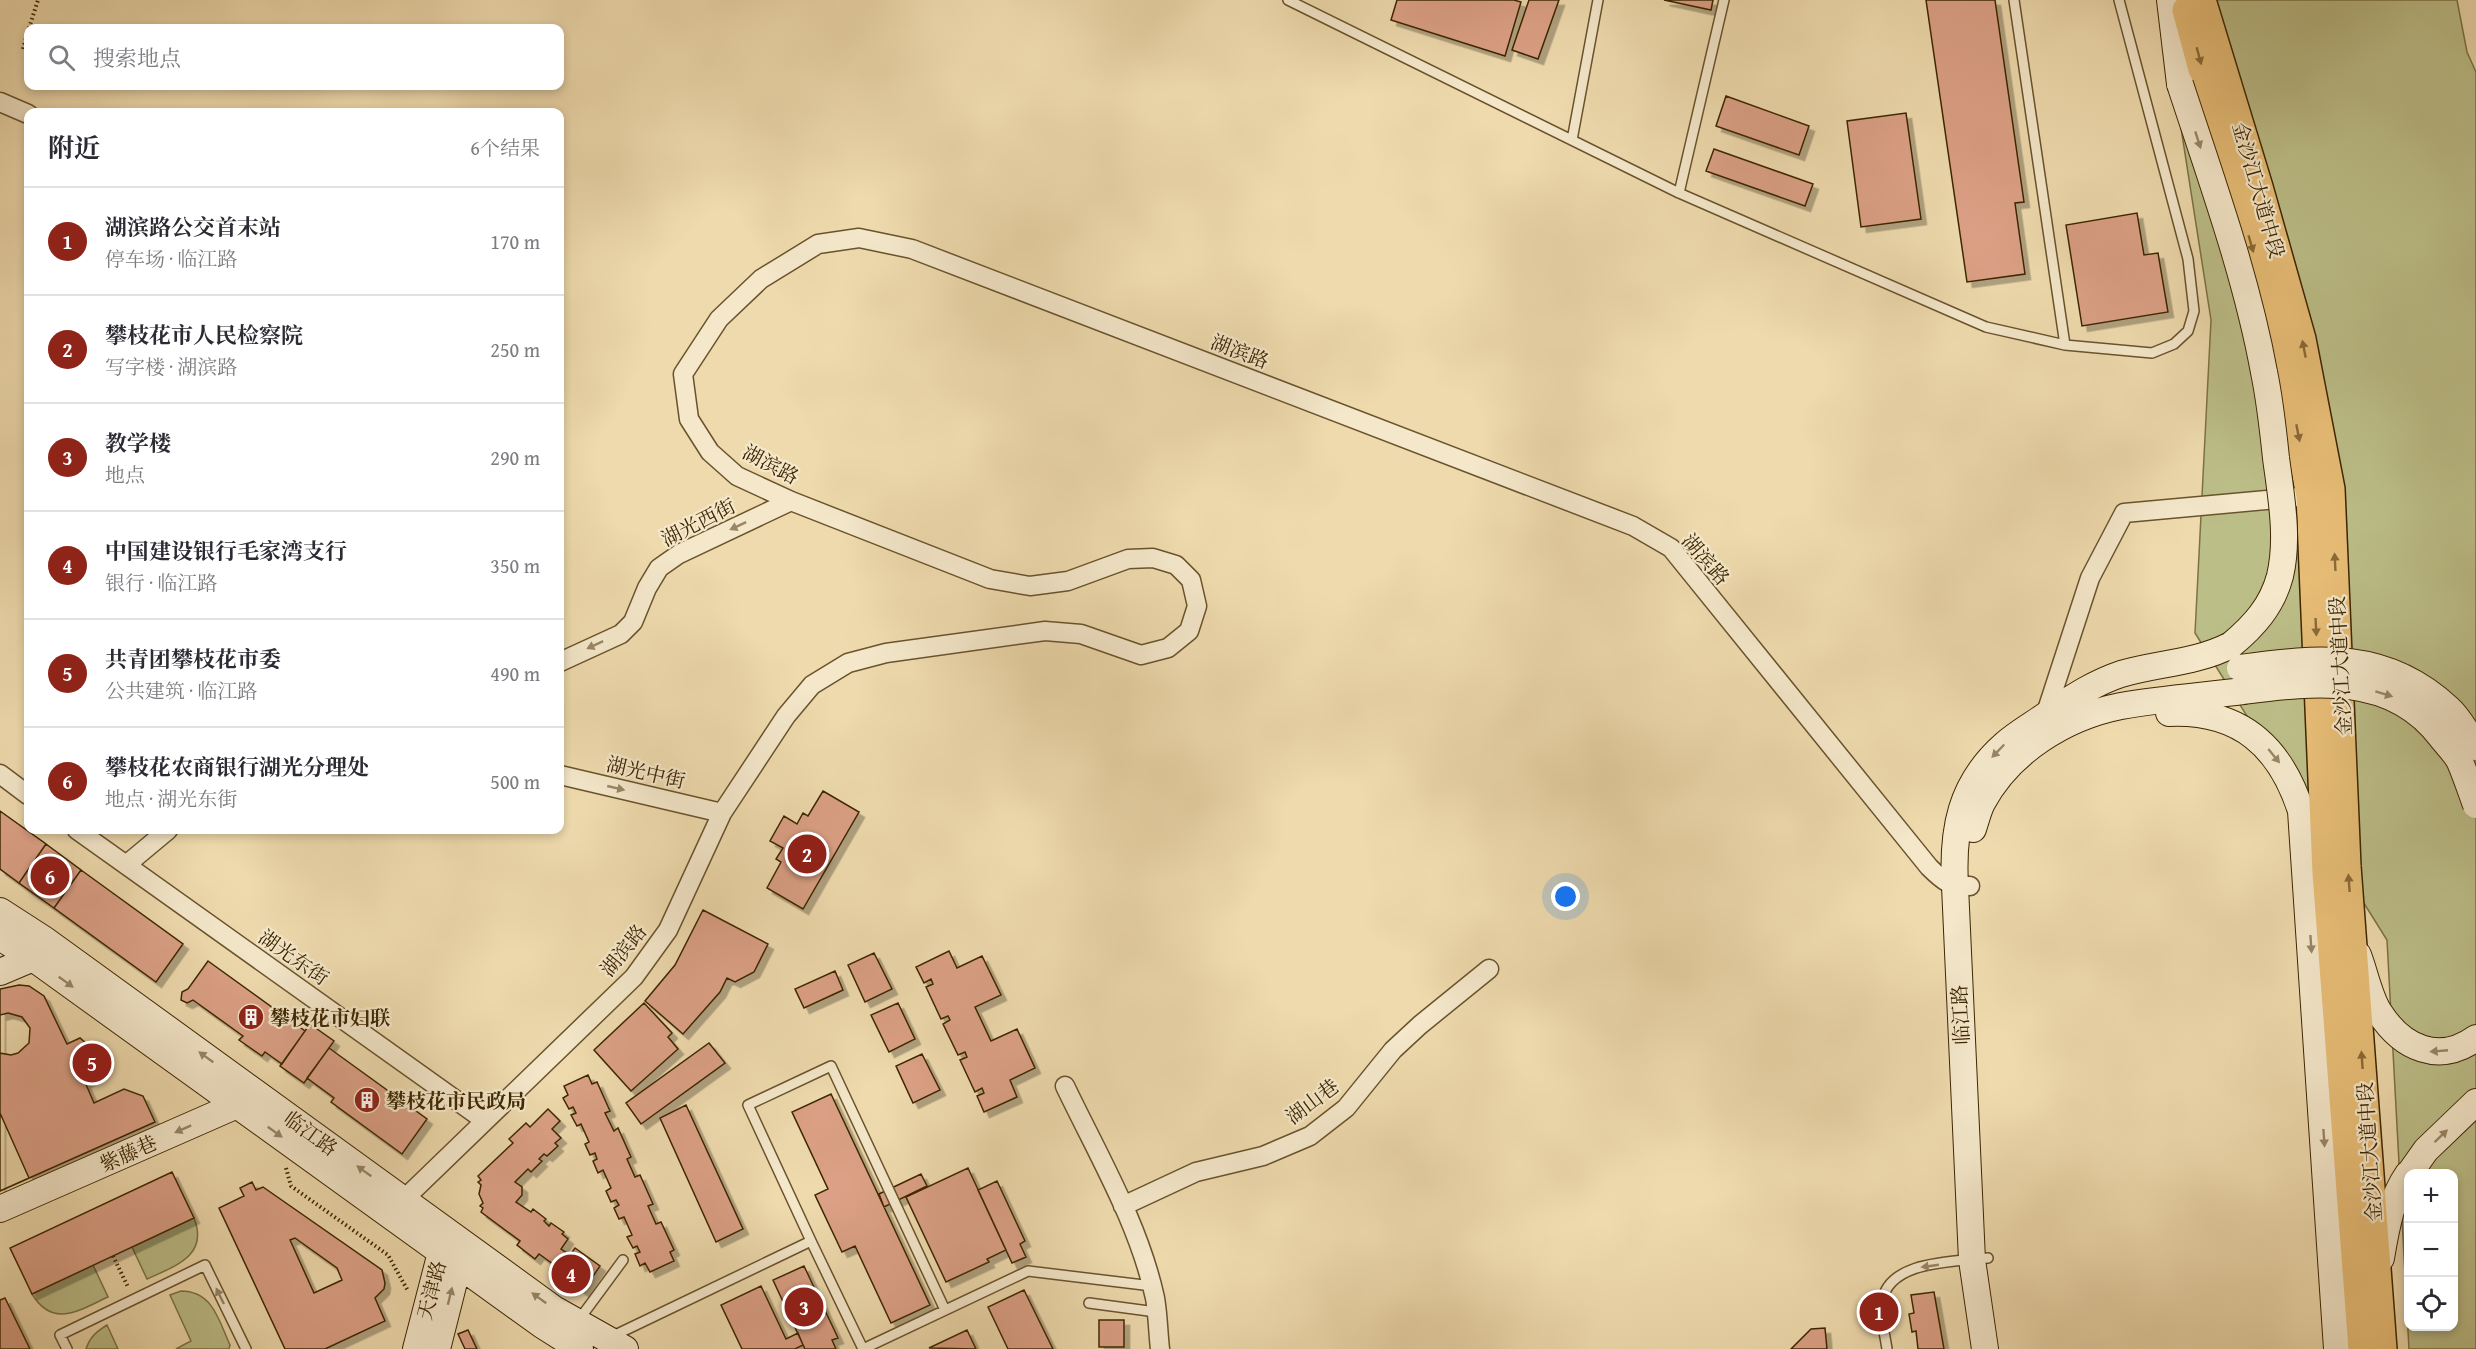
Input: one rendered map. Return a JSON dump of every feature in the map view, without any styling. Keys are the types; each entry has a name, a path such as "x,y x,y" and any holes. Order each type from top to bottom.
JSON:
{"main road":[{"path":"2170,0 2180,84 2236,257 2264,371 2280,487 2283,554 2279,576 2272,599 2238,668"},
{"name":"金沙江大道中段","path":"2184,0 2236,195 2281,346 2310,496 2326,873 2362,1349"},
{"name":"金沙江大道中段","path":"2202,0 2302,339 2331,489 2347,866 2383,1349"},
{"path":"2054,721 2082,691 2102,681 2122,674 2202,658 2297,684 2354,685 2398,698 2432,724 2459,760 2476,805"},
{"path":"2054,721 2091,715 2238,668 2300,660 2360,662 2410,679 2450,710 2476,747"},
{"path":"2054,721 2187,712 2208,715 2228,721 2265,745 2281,763 2293,786 2301,811 2337,1349"},
{"name":"临江路","path":"1985,1349 1962,886 1956,830 1962,805 1972,782 2004,745 2054,721"},
{"name":"临江路","path":"0,911 39,949 452,1248 542,1325 580,1349"},
{"name":"临江路","path":"0,937 39,949"},
{"path":"2353,941 2378,1011 2402,1039 2430,1052 2462,1048 2476,1038"},
{"path":"0,972 39,949"},
{"name":"临江路","path":"243,1097 277,1134 396,1207"},
{"name":"紫藤巷","path":"0,1209 243,1097"},
{"path":"2413,1169 2427,1150 2476,1102"},
{"path":"2379,1276 2386,1229 2404,1183"},
{"path":"437,1349 452,1248"},
{"name":"临江路","path":"452,1248 616,1346"},
{"name":"天津路","path":"416,1349 452,1248"},
{"name":"临江路","path":"1980,1259 2003,1349"}],"street":[{"path":"0,102 24,112"},
{"name":"湖滨路","path":"396,1207 634,977 668,930 722,813 792,708 812,685 848,663 886,653 1045,631 1081,634 1141,655 1168,648 1189,631 1197,606 1191,580 1176,565 1153,558 1128,559 1068,581 1030,586 990,579 791,501 737,476 710,452 689,419 683,374 719,319 761,279 818,244 859,238 912,249 1633,526 1671,548 1929,867 1942,880 1962,886"},
{"path":"2054,721 2090,578 2124,513 2310,496"},
{"name":"湖光西街","path":"564,660 621,633 633,622 647,588 659,568 679,554 791,501"},
{"path":"0,774 24,792"},
{"name":"湖光中街","path":"564,776 722,813"},
{"name":"湖光东街","path":"83,834 484,1120"},
{"path":"126,865 163,834"},
{"name":"湖山巷","path":"1123,1206 1196,1172 1263,1156 1310,1136 1346,1108 1393,1050 1489,969"},
{"path":"1065,1086 1123,1206 1143,1255 1152,1286 1160,1349"}],"lane":[{"path":"1291,0 1680,193 1986,327 2065,345 2152,353 2174,344 2188,331 2194,311 2188,259 2119,0"},
{"path":"1572,140 1598,0"},
{"path":"1680,193 1724,0"},
{"path":"2014,0 2065,345"},
{"path":"945,1310 831,1066 748,1105 863,1349 1028,1271 1152,1286"},
{"path":"616,1346 811,1241"},
{"path":"1887,1349 1882,1305 1884,1292 1892,1281 1914,1268 1980,1259"},
{"path":"576,1323 623,1260"},
{"path":"67,1349 60,1335 205,1265 246,1349"},
{"path":"1089,1303 1156,1312"}],"path":[{"path":"31,24 38,0"},
{"path":"277,1134 291,1186 388,1255 410,1294"},
{"path":"113,1256 134,1299"}],"green space":[{"path":"2161,0 2457,0 2467,52 2476,72 2476,1349 2409,1349 2408,1331 2458,1331 2458,1169 2404,1169 2404,1256 2387,940 2195,633 2211,320"},
{"path":"194,1218 197,1242 193,1251 178,1264 147,1279 132,1247"},
{"path":"93,1265 108,1297 87,1307 67,1314 58,1314 40,1305 32,1294"},
{"path":"181,1291 192,1292 208,1302 222,1326 230,1345 229,1349 176,1349 191,1341 170,1295"},
{"path":"107,1325 118,1349 86,1349 94,1335"}],"building":[{"path":"1397,0 1514,0 1521,2 1505,56 1391,20"},
{"path":"1529,0 1559,0 1538,59 1512,50"},
{"path":"1664,0 1713,0 1711,10"},
{"path":"1926,0 1995,0 2024,202 2015,203 2025,274 1967,282"},
{"path":"1726,96 1809,126 1799,155 1716,126"},
{"path":"1906,113 1921,219 1861,227 1847,121"},
{"path":"1714,149 1813,184 1805,206 1706,171"},
{"path":"2137,213 2144,255 2158,253 2168,312 2082,326 2066,225"},
{"path":"823,791 859,812 803,909 767,888 781,862 776,859 783,848 770,841 784,816 797,824 803,813 808,816"},
{"path":"0,811 24,828 24,834 32,834 46,844 19,883 0,869"},
{"path":"46,844 81,870 54,908 19,883"},
{"path":"81,870 183,944 156,982 54,908"},
{"path":"703,910 768,944 754,972 735,982 727,978 720,992 683,1034 645,1001 675,965"},
{"path":"949,951 957,968 982,956 1001,995 975,1007 991,1041 1017,1029 1035,1068 1010,1080 1017,1097 984,1112 977,1096 984,1093 982,1088 975,1092 960,1060 967,1057 965,1052 958,1055 943,1024 950,1020 948,1016 941,1019 926,987 933,984 931,979 924,983 916,967"},
{"path":"874,953 892,989 865,1002 848,965"},
{"name":"攀枝花市妇联","path":"208,961 305,1031 282,1064 265,1052 262,1056 239,1040 243,1036 193,1000 187,1003 181,1000 182,992 188,989"},
{"path":"835,971 843,990 804,1008 795,989"},
{"path":"19,985 29,986 44,996 67,1044 80,1038 97,1053 98,1076 85,1082 94,1103 124,1089 143,1096 155,1122 0,1191 0,989"},
{"path":"644,1003 672,1033 668,1037 678,1049 631,1091 594,1050"},
{"path":"898,1003 915,1039 889,1052 871,1015"},
{"path":"8,1013 22,1017 30,1028 29,1043 18,1053 11,1055 0,1053 0,1015"},
{"path":"310,1024 334,1041 304,1083 280,1066"},
{"path":"709,1043 725,1063 641,1124 626,1103"},
{"name":"攀枝花市民政局","path":"329,1048 427,1119 402,1154 331,1102 334,1098 307,1078"},
{"path":"922,1054 940,1090 913,1103 896,1066"},
{"path":"588,1075 592,1084 597,1082 610,1111 605,1113 614,1131 618,1128 631,1157 627,1159 635,1177 640,1175 653,1204 648,1206 656,1224 661,1222 674,1250 670,1252 674,1261 650,1272 645,1263 640,1266 635,1254 640,1252 637,1246 633,1248 627,1237 632,1235 624,1217 619,1219 614,1208 619,1205 616,1200 611,1202 606,1191 611,1188 603,1170 598,1173 593,1161 597,1159 595,1153 590,1155 585,1144 589,1142 581,1124 577,1126 571,1115 576,1113 573,1107 569,1109 563,1098 568,1095 564,1086"},
{"path":"831,1094 930,1305 891,1323 855,1246 842,1252 815,1195 828,1189 792,1112"},
{"path":"686,1105 743,1229 716,1242 660,1118"},
{"path":"548,1109 560,1121 552,1129 561,1138 555,1143 558,1146 547,1156 544,1154 539,1159 542,1161 531,1172 528,1169 515,1182 522,1187 522,1195 516,1202 531,1212 533,1209 546,1219 544,1221 549,1226 551,1223 564,1232 562,1234 568,1239 561,1249 570,1255 560,1269 539,1254 535,1259 517,1245 520,1241 481,1212 483,1208 480,1206 483,1203 479,1194 481,1185 478,1182 481,1180 478,1176 513,1143 509,1139 526,1123 530,1127"},
{"path":"0,1113 29,1178 0,1191"},
{"path":"968,1168 1006,1250 987,1259 989,1262 946,1282 906,1197"},
{"path":"172,1172 194,1218 32,1294 10,1248"},
{"path":"921,1174 927,1186 884,1207 879,1194"},
{"path":"997,1181 1025,1241 1020,1244 1026,1257 1012,1263 978,1190"},
{"path":"252,1182 256,1190 263,1187 382,1270 384,1289 375,1298 385,1321 325,1349 285,1349 219,1208 244,1196 240,1188","holes":["295,1238 337,1268 342,1280 314,1293 290,1240"]},
{"path":"575,1248 600,1266 583,1291 557,1273"},
{"path":"804,1266 838,1338 832,1340 836,1349 805,1349 773,1280"},
{"path":"761,1286 786,1339 798,1333 803,1345 795,1349 742,1349 721,1305"},
{"path":"1024,1290 1053,1349 1008,1349 988,1307"},
{"path":"1934,1292 1944,1349 1918,1349 1916,1331 1912,1332 1909,1314 1914,1313 1911,1295"},
{"path":"5,1298 30,1349 0,1349 0,1300"},
{"path":"1099,1320 1124,1320 1124,1347 1099,1347"},
{"path":"1825,1328 1827,1349 1791,1349 1811,1329"},
{"path":"468,1330 477,1349 465,1349 458,1334"},
{"path":"967,1330 976,1349 929,1348"}],"place":[{"name":"攀枝花市人民检察院","path":"807,854"},
{"name":"攀枝花农商银行湖光分理处","path":"50,876"},
{"name":"攀枝花市妇联","path":"251,1017"},
{"name":"共青团攀枝花市委","path":"92,1063"},
{"name":"攀枝花市民政局","path":"367,1100"},
{"name":"中国建设银行毛家湾支行","path":"571,1274"},
{"name":"教学楼","path":"804,1307"},
{"name":"湖滨路公交首末站","path":"1879,1312"}]}
